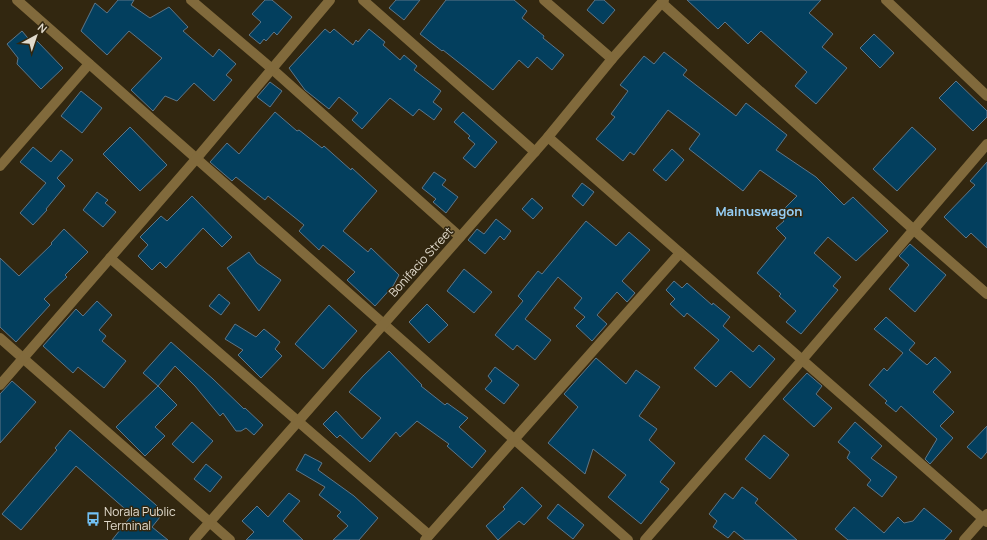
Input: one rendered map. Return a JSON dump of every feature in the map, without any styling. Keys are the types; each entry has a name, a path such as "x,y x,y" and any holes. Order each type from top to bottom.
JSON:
{"street":[{"path":"17,0 628,540"},
{"path":"191,0 271,68 460,237"},
{"path":"0,385 196,159 271,68 330,0"},
{"path":"362,0 534,152"},
{"path":"544,0 612,59"},
{"path":"886,0 987,96"},
{"path":"663,2 914,230 987,294"},
{"name":"Bonifacio Street","path":"194,540 460,237 548,136 612,59 663,2"},
{"path":"0,166 89,64"},
{"path":"548,136 802,360 986,518 964,540"},
{"path":"645,540 987,144"},
{"path":"110,258 298,422 426,538 680,253"},
{"path":"0,338 230,540"}],"building":[{"path":"118,0 134,0 131,5 150,18 169,7 188,27 183,31 213,57 219,49 236,64 226,75 232,80 214,101 194,83 177,101 165,96 153,111 131,90 162,58 129,31 107,55 81,31 95,3 107,13"},
{"path":"265,0 272,0 292,17 277,35 274,32 266,41 264,39 260,44 249,35 261,22 252,14"},
{"path":"396,0 420,0 404,20 389,8"},
{"path":"446,0 514,0 527,11 522,18 564,55 552,70 537,57 528,68 519,60 493,90 443,50 442,51 420,34"},
{"path":"595,0 604,0 615,10 603,24 587,10"},
{"path":"687,0 821,0 809,13 833,34 822,47 847,68 816,104 795,86 807,72 761,31 748,44 725,22 718,29"},
{"path":"325,29 330,33 334,29 353,45 356,40 358,42 369,29 385,42 383,45 400,60 404,55 417,66 414,70 441,91 433,102 442,109 434,120 419,109 413,116 390,98 362,129 352,120 358,113 339,97 329,109 305,90 289,68"},
{"path":"22,31 32,43 37,41 63,68 41,89 17,64 18,58 7,44"},
{"path":"874,34 894,53 880,68 860,48"},
{"path":"664,52 687,70 683,75 736,116 746,103 787,135 776,150 816,177 844,205 853,197 888,231 856,261 828,237 814,253 841,277 833,286 838,290 801,334 786,322 796,311 779,296 781,294 757,273 786,238 776,228 784,221 778,215 797,196 760,170 743,191 689,149 700,134 668,110 634,155 630,152 623,161 596,139 615,117 611,114 628,91 620,85 644,56 654,64"},
{"path":"956,81 987,111 987,117 973,131 939,98"},
{"path":"270,82 282,91 270,107 257,97"},
{"path":"81,91 102,108 82,133 61,116"},
{"path":"275,112 297,131 299,130 322,148 324,146 351,170 352,168 377,191 343,231 368,252 371,248 399,275 393,286 375,306 347,280 355,272 323,245 319,250 299,231 304,225 268,196 265,200 236,177 232,181 210,162 227,143 239,154"},
{"path":"463,112 497,142 475,168 463,158 475,144 468,138 470,136 454,122"},
{"path":"130,127 167,165 140,191 103,154"},
{"path":"912,127 936,149 897,191 873,169"},
{"path":"33,147 51,162 61,150 73,160 57,178 65,186 46,209 47,210 33,225 20,213 46,183 20,162"},
{"path":"672,149 684,160 666,181 653,170"},
{"path":"987,162 987,248 971,233 966,238 944,217 975,185 970,181"},
{"path":"434,172 446,180 442,185 458,197 446,213 433,202 436,199 422,188"},
{"path":"582,183 594,192 583,206 572,196"},
{"path":"97,192 108,200 105,203 116,212 103,227 83,210"},
{"path":"192,196 232,237 222,247 203,228 166,268 160,262 152,270 138,256 148,245 140,237 161,216 167,221"},
{"path":"532,198 543,208 533,219 522,209"},
{"path":"496,219 511,231 504,240 500,236 485,254 468,240 477,229 484,234"},
{"path":"586,221 616,246 629,232 650,250 622,281 635,293 627,302 617,292 597,315 607,324 592,341 576,326 585,317 574,308 582,298 558,277 525,319 551,340 535,360 517,345 513,350 495,335 523,301 518,296 538,271 542,274"},
{"path":"64,229 88,252 65,275 67,277 44,299 50,305 16,342 0,327 0,258 19,276 52,244 51,243"},
{"path":"910,244 946,275 915,312 889,289 909,265 899,256"},
{"path":"249,252 257,263 281,280 259,311 227,268"},
{"path":"464,269 492,292 474,313 447,291"},
{"path":"674,281 682,288 687,283 712,305 713,303 730,317 723,326 753,352 759,345 775,359 750,388 731,371 716,387 694,368 719,340 687,313 684,317 670,304 675,299 666,290"},
{"path":"219,294 230,303 221,315 209,306"},
{"path":"97,301 112,315 99,330 106,336 102,341 126,361 104,388 78,367 73,373 43,346 76,309 83,316"},
{"path":"427,304 448,325 429,343 409,322"},
{"path":"329,305 357,331 323,369 295,344"},
{"path":"886,317 915,343 909,350 927,365 935,357 951,372 933,392 954,412 940,426 953,438 930,464 925,459 937,439 901,406 896,412 885,403 887,401 869,385 884,368 887,371 903,353 874,329"},
{"path":"235,324 256,337 264,329 280,342 275,349 282,356 261,378 238,355 243,350 225,339"},
{"path":"171,342 263,425 254,435 246,428 241,431 236,431 223,413 220,416 195,386 175,366 158,386 143,373"},
{"path":"389,351 422,385 421,386 445,405 447,403 468,418 459,427 486,451 472,468 447,446 449,444 417,421 400,437 396,432 370,462 340,435 337,438 323,424 336,411 362,439 381,418 349,392"},
{"path":"596,358 626,384 636,370 660,387 639,416 657,429 649,440 675,463 660,482 669,489 641,524 608,497 626,475 593,449 585,474 548,443 578,407 564,394"},
{"path":"495,367 519,385 504,404 485,389 492,381 488,376"},
{"path":"807,373 822,386 816,394 832,408 814,427 783,399"},
{"path":"12,381 36,402 0,443 0,394"},
{"path":"158,386 177,405 155,427 165,436 145,456 116,427"},
{"path":"192,422 213,441 193,463 172,444"},
{"path":"855,422 882,446 871,458 897,477 882,497 867,485 871,480 847,458 850,452 838,442"},
{"path":"987,426 987,452 981,459 967,447"},
{"path":"70,430 164,512 152,527 168,540 112,540 132,515 76,466 21,530 2,514 57,450 55,448"},
{"path":"764,435 789,455 770,479 745,459"},
{"path":"305,454 322,463 318,470 354,496 378,518 359,540 333,540 348,526 337,516 341,512 319,495 325,487 296,470"},
{"path":"206,464 222,477 210,492 194,479"},
{"path":"522,487 542,506 524,525 519,521 498,540 486,526 505,509 503,507"},
{"path":"742,487 758,499 755,503 797,540 745,540 734,531 728,538 713,527 717,521 709,514 725,493 733,499"},
{"path":"289,493 300,501 283,521 303,540 246,540 254,532 242,521 257,506 268,517"},
{"path":"558,504 584,525 573,539 547,518"},
{"path":"854,507 884,533 898,517 904,523 913,521 924,508 952,531 944,540 848,540 835,529"}],"place":[{"name":"Norala Public Terminal","path":"93,519"}],"district":[{"name":"Mainuswagon","path":"759,211"}]}
